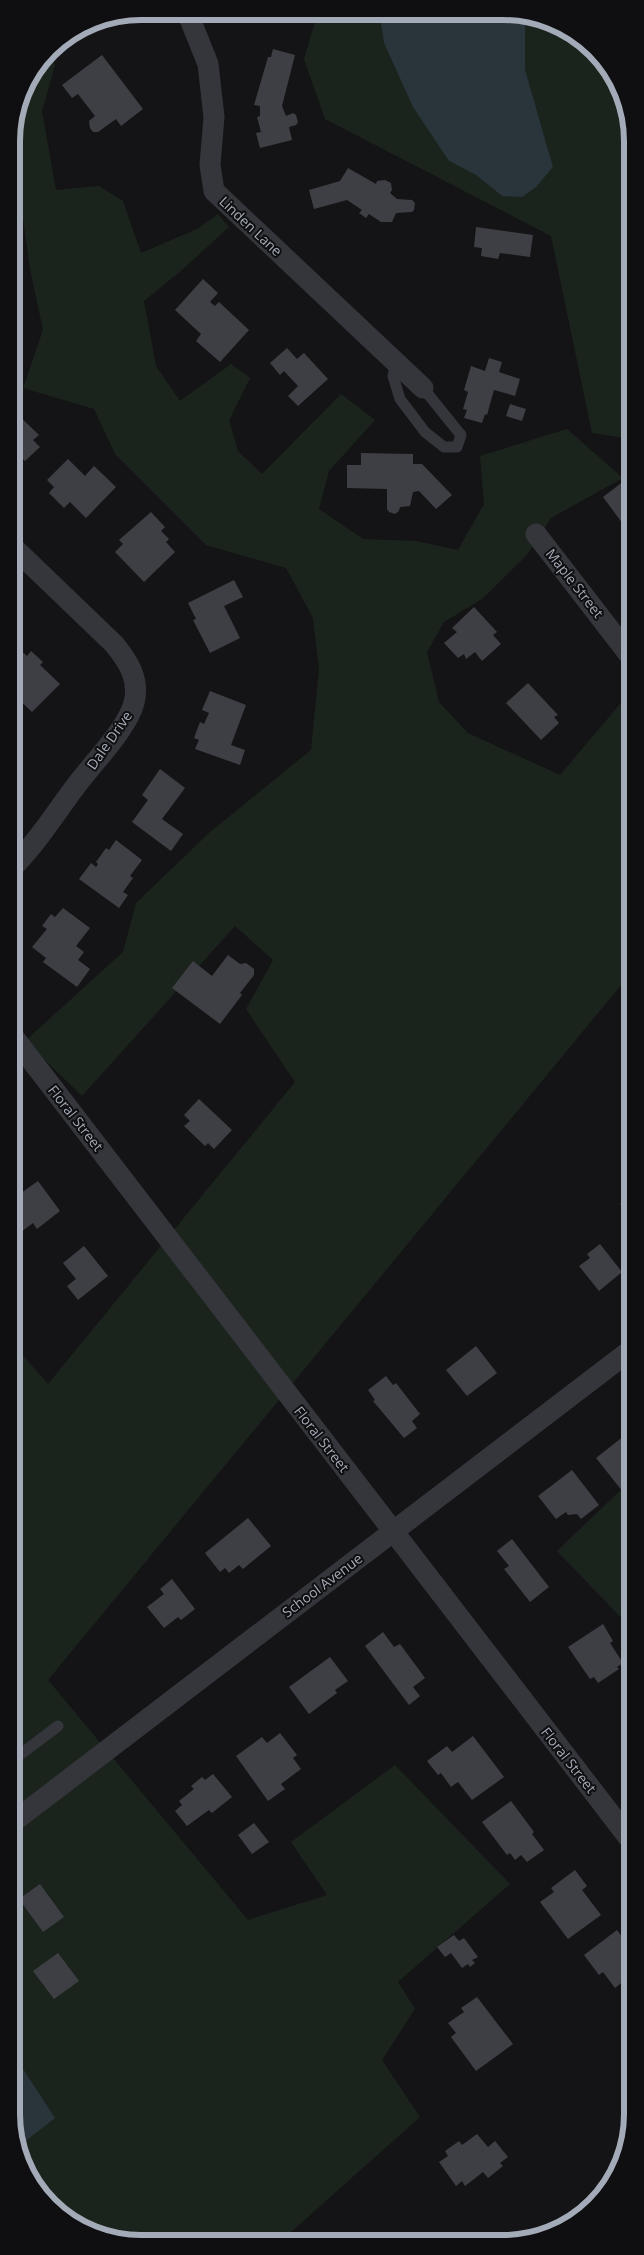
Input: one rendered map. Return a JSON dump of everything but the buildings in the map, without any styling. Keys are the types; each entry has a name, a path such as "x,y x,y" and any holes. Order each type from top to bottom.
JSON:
{"street":[{"name":"Linden Lane","path":"190,20 208,64 214,117 210,165 214,191 423,388"},
{"name":"Maple Street","path":"536,534 624,648"},
{"name":"Dale Drive","path":"20,554 114,644 128,661 133,672 135,691 134,703 112,740 20,858"},
{"name":"Floral Street","path":"20,1045 624,1832"},
{"name":"School Avenue","path":"20,1817 624,1355"}],"lane":[{"path":"396,362 393,376 400,399 425,432 444,447 457,447 461,436 423,388"},
{"path":"20,1755 58,1726"}],"shaded area":[{"path":"316,20 380,20 384,43 449,161 476,175 502,196 553,167 525,69 525,22 557,32 589,55 612,87 622,117 624,133 624,438 592,433 551,236 325,119 304,59"},
{"path":"380,20 511,20 525,22 525,69 553,167 536,187 522,197 502,196 476,175 449,161 413,107 384,43"},
{"path":"51,59 55,65 42,111 56,190 99,186 123,201 141,253 197,229 218,214 229,227 182,270 144,301 156,366 180,401 231,364 250,378 229,420 238,451 262,474 341,394 375,420 329,471 319,509 363,539 416,541 458,550 484,504 480,456 567,429 623,478 551,518 526,556 482,599 444,622 427,652 439,702 468,733 560,775 624,699 624,981 48,1680 248,1920 327,1895 291,1842 395,1765 510,1884 398,1982 415,2009 382,2060 420,2117 288,2235 141,2235 117,2233 102,2229 80,2219 55,2200 32,2168 22,2138 20,2122 20,1352 48,1384 295,1082 246,1009 273,960 235,926 82,1096 25,1041 123,952 136,903 210,832 311,750 319,669 313,618 286,568 206,545 115,454 94,409 23,388 43,330 30,269 20,197 20,133 29,95 36,80"},
{"path":"624,1487 624,1621 557,1551"},
{"path":"20,2064 55,2118 23,2143 20,2122"}]}
